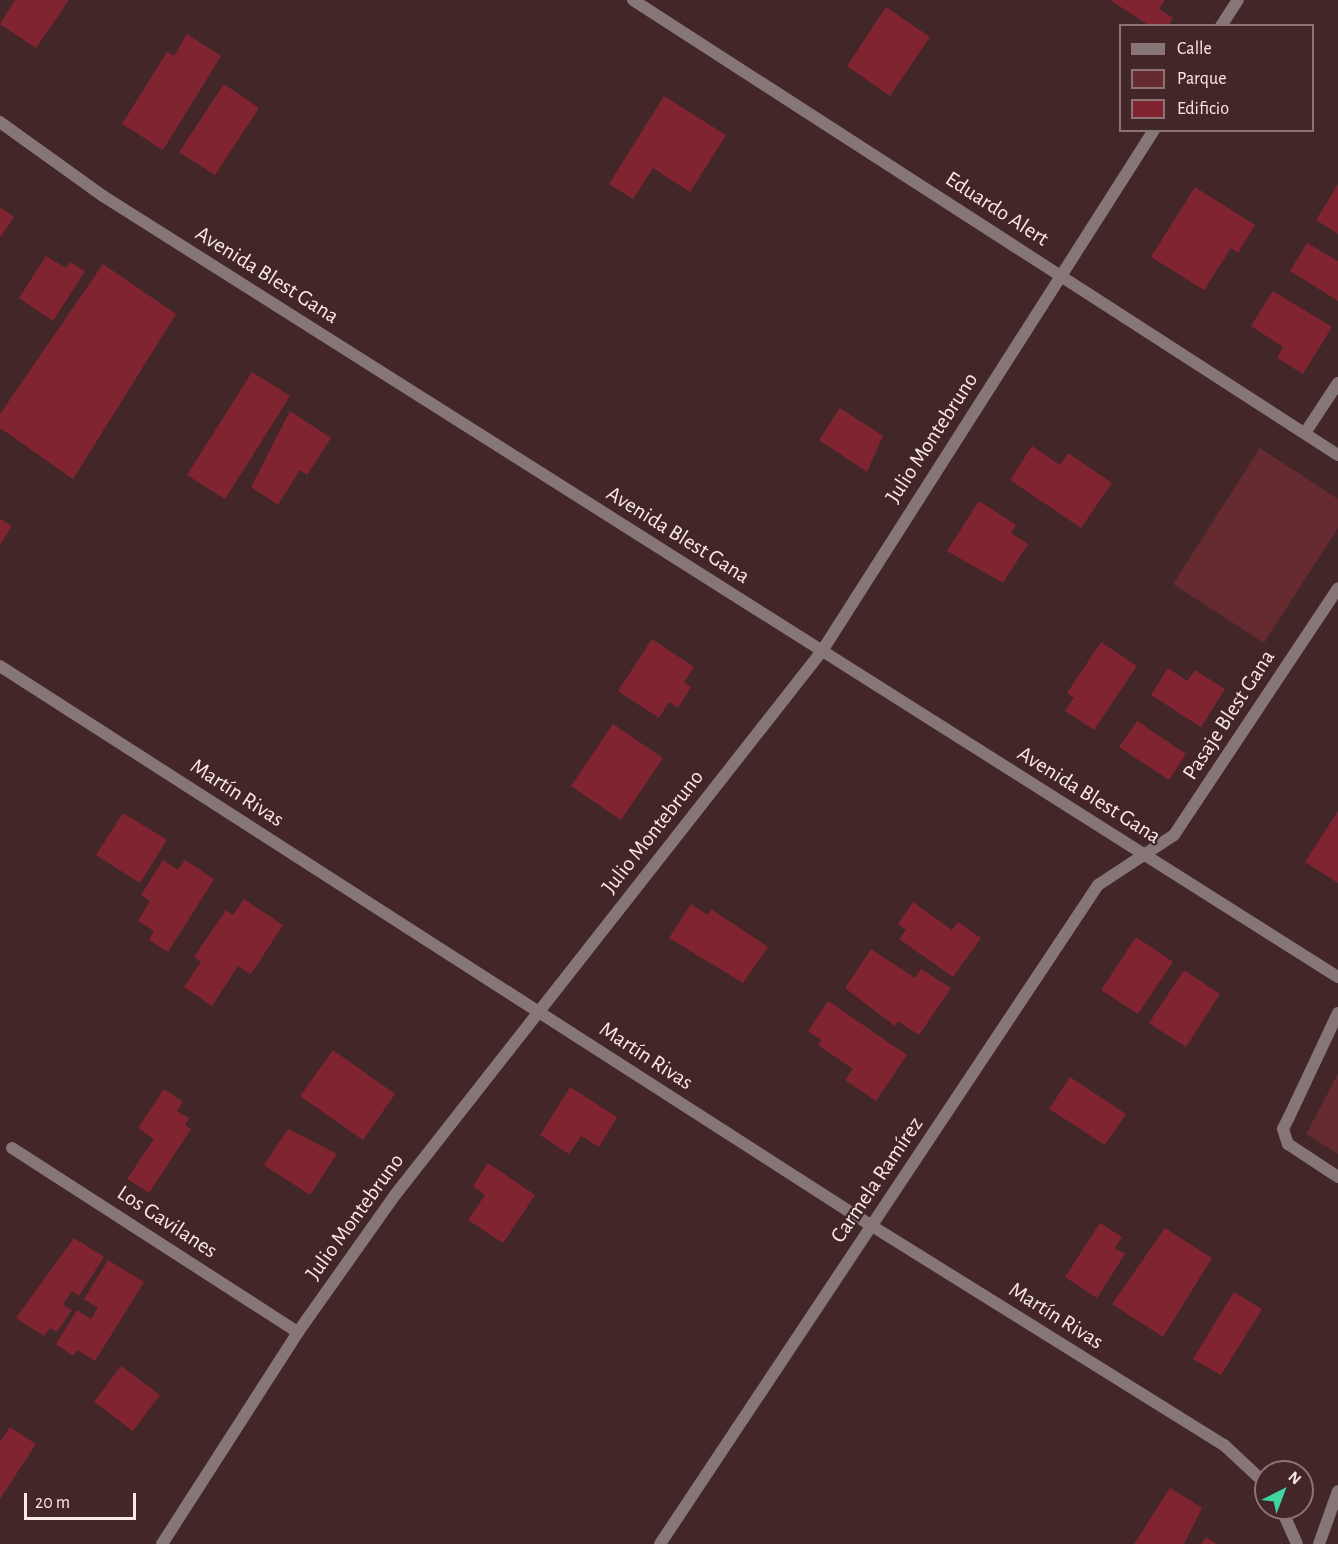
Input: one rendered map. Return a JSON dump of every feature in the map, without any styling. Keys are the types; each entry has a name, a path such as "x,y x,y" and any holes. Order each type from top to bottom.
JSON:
{"street":[{"name":"Eduardo Alert","path":"633,0 1338,455"},
{"path":"1222,24 1238,0"},
{"name":"Avenida Blest Gana","path":"0,122 103,196 1338,978"},
{"name":"Julio Montebruno","path":"162,1544 298,1332 395,1195 822,651 1153,132"},
{"path":"1305,433 1338,383"},
{"name":"Pasaje Blest Gana","path":"1143,854 1174,836 1338,588"},
{"name":"Martín Rivas","path":"0,666 872,1226 1224,1445 1254,1473"},
{"name":"Carmela Ramírez","path":"660,1544 1098,885 1143,854"},
{"path":"1338,1013 1283,1129 1288,1144 1338,1177"},
{"name":"Los Gavilanes","path":"12,1148 298,1332"},
{"path":"1319,1544 1338,1491"},
{"path":"1286,1520 1297,1544"}],"green space":[{"path":"1260,448 1338,499 1338,528 1264,643 1173,584"},
{"path":"1338,1074 1338,1154 1306,1134"}],"building":[{"path":"15,0 69,0 36,48 0,24"},
{"path":"1110,0 1165,0 1159,9 1173,18 1169,24 1147,24"},
{"path":"886,7 930,37 890,96 847,66"},
{"path":"187,34 221,56 163,150 122,124 167,52 174,56"},
{"path":"224,84 259,108 215,175 179,152"},
{"path":"664,96 726,135 690,192 653,168 633,199 609,184"},
{"path":"1338,184 1338,234 1316,220"},
{"path":"1195,187 1255,225 1238,253 1231,248 1204,290 1151,257"},
{"path":"0,207 14,217 0,238"},
{"path":"1307,243 1338,261 1338,301 1290,271"},
{"path":"46,256 66,268 70,262 85,271 53,321 19,298"},
{"path":"103,264 176,314 73,479 0,428 0,414"},
{"path":"1273,291 1332,327 1303,374 1277,358 1283,347 1251,326"},
{"path":"252,372 290,396 225,499 187,475"},
{"path":"840,408 883,436 867,472 819,440"},
{"path":"290,411 331,438 307,475 300,470 278,505 251,487"},
{"path":"1032,446 1060,465 1068,453 1112,483 1081,528 1010,480"},
{"path":"979,501 1016,525 1011,533 1028,544 1003,583 947,551"},
{"path":"0,519 12,526 0,545"},
{"path":"652,639 694,667 684,682 691,687 678,708 669,702 659,718 618,691"},
{"path":"1101,642 1137,666 1094,730 1065,711 1074,698 1067,693"},
{"path":"1168,668 1187,681 1195,670 1225,689 1201,727 1151,695"},
{"path":"1137,721 1186,754 1169,780 1119,747"},
{"path":"613,724 663,758 621,820 571,786"},
{"path":"1338,811 1338,883 1305,862"},
{"path":"123,813 167,840 140,883 96,855"},
{"path":"163,860 178,870 185,860 214,879 168,952 149,940 154,931 138,921 150,901 141,895"},
{"path":"244,899 283,925 251,974 238,966 212,1006 184,987 201,962 194,957 226,910 233,915"},
{"path":"913,902 952,930 958,922 981,938 953,977 899,939 906,930 898,924"},
{"path":"691,904 708,915 711,909 768,947 743,983 669,938"},
{"path":"1136,937 1173,962 1138,1014 1101,990"},
{"path":"871,949 915,978 921,969 951,988 919,1035 898,1021 895,1026 845,988"},
{"path":"1184,970 1220,994 1186,1047 1149,1023"},
{"path":"828,1001 907,1055 876,1101 845,1080 853,1069 818,1045 822,1040 808,1031"},
{"path":"333,1050 395,1094 363,1140 300,1096"},
{"path":"1070,1077 1126,1114 1105,1145 1049,1109"},
{"path":"570,1087 617,1117 599,1147 581,1136 569,1154 540,1135"},
{"path":"164,1089 183,1102 177,1111 189,1118 185,1125 191,1129 149,1193 127,1179 154,1139 138,1128"},
{"path":"288,1129 337,1154 310,1195 264,1165"},
{"path":"488,1163 535,1195 503,1243 468,1220 485,1195 473,1186"},
{"path":"1100,1223 1122,1237 1115,1248 1125,1254 1097,1298 1065,1277"},
{"path":"1165,1228 1212,1258 1163,1337 1112,1304"},
{"path":"74,1238 104,1257 79,1296 72,1291 63,1305 72,1310 57,1332 50,1328 44,1336 16,1318"},
{"path":"108,1260 144,1282 95,1361 77,1350 73,1356 56,1344 77,1310 91,1319 98,1308 84,1299"},
{"path":"1234,1292 1262,1309 1221,1375 1193,1359"},
{"path":"121,1366 160,1395 133,1431 94,1402"},
{"path":"10,1427 36,1444 0,1499 0,1442"},
{"path":"1170,1488 1202,1508 1184,1544 1134,1544"},
{"path":"1206,1537 1217,1544 1201,1544"}]}
